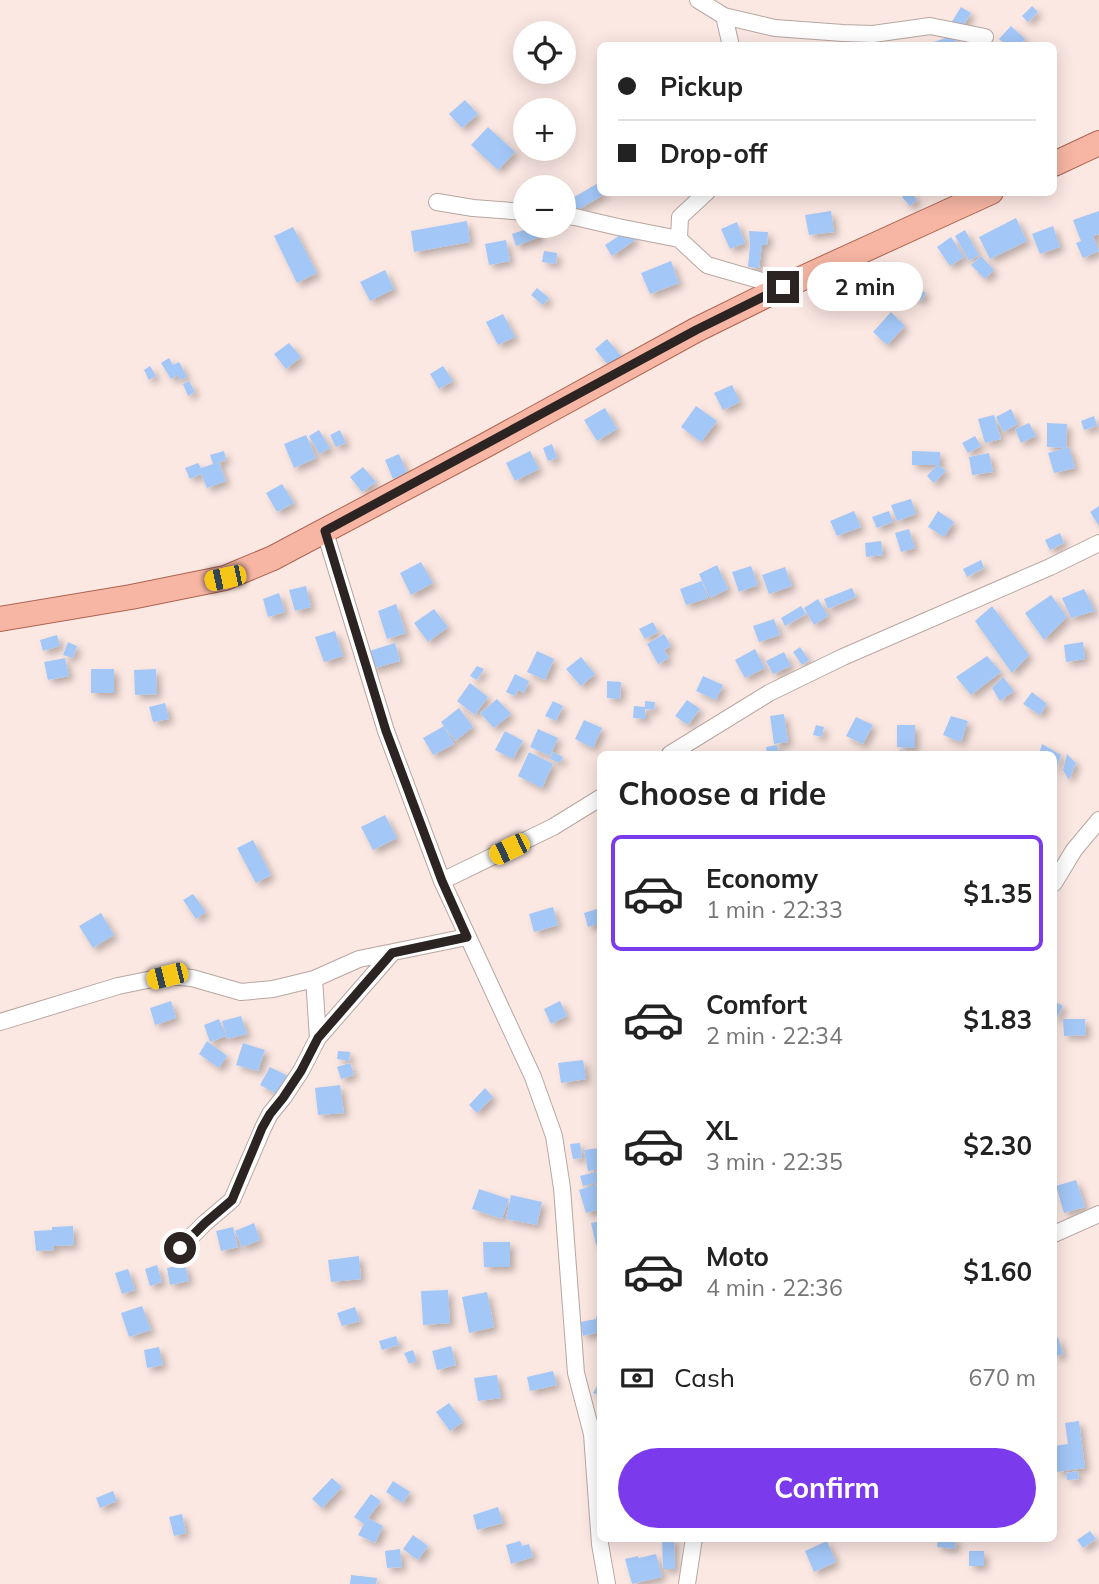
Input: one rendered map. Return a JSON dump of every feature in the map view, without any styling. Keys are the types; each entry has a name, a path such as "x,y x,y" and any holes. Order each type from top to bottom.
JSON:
{"main road":[{"path":"1057,163 1099,144"},
{"path":"0,619 225,578 273,558 696,330 982,196"}],"street":[{"path":"698,0 724,16 775,28 873,34 930,26 985,37"},
{"path":"724,16 730,42"},
{"path":"679,239 680,217 703,196"},
{"path":"437,202 513,211"},
{"path":"576,217 679,239 707,265 783,287"},
{"path":"325,531 386,731 442,881 534,1077 554,1136 562,1188 576,1373 592,1434 597,1503"},
{"path":"675,751 769,693 1099,543"},
{"path":"442,881 553,827 597,800"},
{"path":"1057,878 1074,850 1099,820"},
{"path":"0,1021 118,986 167,976 192,978 242,992 273,989 314,979 359,959 467,937"},
{"path":"180,1248 232,1200 262,1128 301,1071 318,1038 392,953"},
{"path":"314,979 318,1038"},
{"path":"1057,1233 1099,1214"},
{"path":"600,1542 607,1584"},
{"path":"687,1584 693,1542"}],"building":[{"path":"1032,6 1038,12 1028,22 1022,16"},
{"path":"961,7 971,13 961,29 951,23"},
{"path":"1011,26 1025,39 1022,42 1002,42 999,39"},
{"path":"954,35 956,42 934,42"},
{"path":"465,100 478,114 462,128 449,114"},
{"path":"488,127 513,150 513,154 498,170 471,145"},
{"path":"597,184 597,196 601,196 576,211 576,196"},
{"path":"914,196 917,200 910,206 902,197"},
{"path":"831,211 834,232 809,235 805,215"},
{"path":"1099,211 1099,234 1093,236 1099,251 1083,258 1076,243 1081,241 1073,220"},
{"path":"1016,218 1027,241 990,259 979,237"},
{"path":"467,221 470,242 414,252 411,231"},
{"path":"737,222 745,243 730,249 721,229"},
{"path":"1053,226 1060,247 1040,254 1032,234"},
{"path":"293,227 317,273 297,283 274,236"},
{"path":"628,230 635,240 612,256 605,245"},
{"path":"965,230 979,255 969,261 955,236"},
{"path":"749,231 768,232 767,245 762,245 759,268 748,267"},
{"path":"951,237 964,257 950,266 937,247"},
{"path":"513,238 537,238 516,246"},
{"path":"506,240 510,261 489,265 485,244"},
{"path":"544,251 557,253 556,264 542,262"},
{"path":"981,256 994,270 985,279 971,265"},
{"path":"671,261 679,283 650,294 641,273"},
{"path":"385,270 394,289 370,301 360,282"},
{"path":"913,285 926,293 921,301 908,293"},
{"path":"537,288 549,298 543,305 531,295"},
{"path":"891,312 905,326 887,345 873,332"},
{"path":"503,314 515,337 498,345 486,322"},
{"path":"607,339 622,357 610,367 595,349"},
{"path":"289,343 301,357 286,369 274,354"},
{"path":"169,358 173,365 179,362 187,377 180,380 178,375 171,379 161,363"},
{"path":"150,366 156,376 149,380 144,370"},
{"path":"443,366 453,381 439,389 430,374"},
{"path":"189,381 195,392 188,396 183,384"},
{"path":"732,385 740,402 723,410 714,393"},
{"path":"696,406 717,421 701,442 681,427"},
{"path":"605,408 617,429 597,441 584,420"},
{"path":"1011,409 1018,424 1003,432 996,417"},
{"path":"994,415 1001,439 985,443 978,419"},
{"path":"1094,416 1097,426 1084,430 1081,421"},
{"path":"1029,423 1036,436 1021,443 1015,429"},
{"path":"1047,423 1067,424 1066,448 1047,447"},
{"path":"319,430 330,448 319,454 309,436"},
{"path":"340,430 346,443 336,447 330,435"},
{"path":"306,435 316,458 294,468 284,444"},
{"path":"975,436 981,446 968,453 962,443"},
{"path":"552,444 557,458 548,461 543,448"},
{"path":"1069,447 1075,468 1054,473 1048,453"},
{"path":"224,451 226,460 219,462 226,481 207,488 201,474 190,479 185,468 198,463 201,468 213,464 210,455"},
{"path":"530,451 539,469 515,481 506,463"},
{"path":"912,451 940,452 940,466 946,471 934,483 927,476 937,465 912,465"},
{"path":"989,453 993,472 972,475 969,457"},
{"path":"399,454 407,473 393,479 385,460"},
{"path":"363,467 376,482 362,492 350,477"},
{"path":"282,484 294,503 277,512 266,493"},
{"path":"911,499 916,514 897,521 891,505"},
{"path":"1099,506 1099,526 1090,512"},
{"path":"854,511 861,527 837,536 830,521"},
{"path":"889,511 893,522 877,528 872,517"},
{"path":"938,511 954,522 944,537 928,527"},
{"path":"909,529 915,548 901,552 895,533"},
{"path":"1060,533 1064,543 1050,550 1045,540"},
{"path":"881,541 883,555 866,557 865,543"},
{"path":"981,560 984,568 967,577 963,569"},
{"path":"421,562 433,583 411,595 400,573"},
{"path":"717,565 728,589 710,598 699,574"},
{"path":"751,566 758,585 739,592 732,572"},
{"path":"785,567 792,586 769,594 762,575"},
{"path":"702,581 708,598 686,605 680,589"},
{"path":"306,586 311,607 295,611 289,590"},
{"path":"852,588 856,597 828,609 824,599"},
{"path":"1084,589 1095,611 1071,618 1062,598"},
{"path":"279,593 285,612 268,617 263,599"},
{"path":"1051,595 1067,617 1044,640 1025,613"},
{"path":"818,599 828,616 814,625 804,608"},
{"path":"396,604 406,633 387,639 378,611"},
{"path":"801,606 806,614 785,626 781,618"},
{"path":"992,606 1029,655 1012,673 975,621"},
{"path":"434,609 448,627 428,642 414,623"},
{"path":"774,619 780,635 759,642 753,626"},
{"path":"653,622 658,632 645,639 639,629"},
{"path":"335,631 343,656 324,662 315,637"},
{"path":"664,634 671,646 664,650 669,658 658,664 647,644"},
{"path":"57,635 60,646 43,651 40,640"},
{"path":"68,642 77,646 73,658 63,655"},
{"path":"1083,642 1085,659 1066,662 1064,645"},
{"path":"395,643 400,661 371,669 366,652"},
{"path":"800,647 809,660 802,665 793,652"},
{"path":"755,649 765,668 745,678 735,660"},
{"path":"537,651 554,659 545,680 527,672"},
{"path":"784,652 791,666 773,674 766,661"},
{"path":"987,656 1001,672 971,695 956,677"},
{"path":"581,657 595,674 581,686 566,669"},
{"path":"65,658 69,676 48,680 44,662"},
{"path":"477,666 484,669 477,680 470,676"},
{"path":"91,669 114,669 114,693 91,693"},
{"path":"156,669 157,694 135,695 134,670"},
{"path":"515,674 529,681 524,693 518,690 515,696 506,692"},
{"path":"703,676 723,685 716,700 696,691"},
{"path":"1003,677 1014,691 1000,701 992,688"},
{"path":"607,681 621,682 620,699 607,698"},
{"path":"470,683 488,697 475,715 457,701"},
{"path":"1032,692 1047,704 1040,715 1023,704"},
{"path":"497,699 511,714 494,728 480,713"},
{"path":"687,700 700,709 688,725 675,716"},
{"path":"553,701 563,706 556,721 545,716"},
{"path":"645,701 655,702 654,710 645,709 646,719 633,718 634,706 645,707"},
{"path":"165,703 169,719 153,722 149,707"},
{"path":"459,708 473,727 455,741 441,722"},
{"path":"784,714 788,742 774,744 770,716"},
{"path":"951,716 968,721 961,742 943,735"},
{"path":"856,717 873,725 863,744 846,736"},
{"path":"584,720 602,728 593,748 575,739"},
{"path":"816,725 824,727 822,737 813,735"},
{"path":"897,725 915,725 915,748 897,747"},
{"path":"444,726 454,744 433,755 423,738"},
{"path":"538,729 558,738 550,756 530,747"},
{"path":"505,731 523,741 513,759 495,750"},
{"path":"1042,744 1054,751 1040,751"},
{"path":"777,745 778,751 767,751 766,747"},
{"path":"529,752 553,764 542,788 518,776"},
{"path":"553,752 563,757 560,763 550,759"},
{"path":"1067,754 1076,763 1069,780 1063,770"},
{"path":"385,815 397,838 373,850 361,827"},
{"path":"253,840 271,875 256,883 237,848"},
{"path":"193,894 206,912 196,919 183,900"},
{"path":"553,907 558,925 534,932 529,914"},
{"path":"597,909 597,924 588,927 584,913"},
{"path":"101,913 114,935 93,948 79,926"},
{"path":"171,1001 176,1018 155,1025 150,1008"},
{"path":"560,1001 567,1016 551,1024 544,1009"},
{"path":"1057,1003 1063,1006 1057,1017"},
{"path":"241,1016 247,1034 227,1039 222,1021"},
{"path":"219,1019 226,1036 210,1042 204,1025"},
{"path":"1063,1019 1085,1019 1086,1035 1064,1036"},
{"path":"207,1041 227,1056 219,1068 199,1054"},
{"path":"243,1043 265,1050 258,1071 236,1065"},
{"path":"338,1051 350,1052 349,1061 337,1059"},
{"path":"583,1060 586,1079 561,1083 558,1063"},
{"path":"350,1063 354,1075 341,1079 337,1067"},
{"path":"270,1067 290,1077 280,1096 260,1085"},
{"path":"340,1085 344,1113 318,1115 315,1088"},
{"path":"485,1088 493,1097 477,1113 469,1105"},
{"path":"580,1143 582,1158 573,1159 570,1144"},
{"path":"597,1148 597,1170 588,1171 584,1150"},
{"path":"597,1172 597,1183 583,1186 580,1176"},
{"path":"1076,1180 1085,1207 1064,1213 1057,1186"},
{"path":"597,1184 597,1210 586,1213 579,1190"},
{"path":"479,1189 509,1199 502,1219 472,1209"},
{"path":"511,1195 542,1202 537,1225 506,1219"},
{"path":"597,1222 597,1245 596,1245 591,1223"},
{"path":"254,1223 260,1240 242,1247 235,1231"},
{"path":"73,1226 74,1245 53,1246 54,1250 36,1251 34,1231"},
{"path":"233,1227 238,1247 221,1251 216,1231"},
{"path":"483,1242 510,1242 510,1267 484,1267"},
{"path":"359,1256 361,1279 331,1282 328,1260"},
{"path":"185,1264 189,1281 170,1285 167,1268"},
{"path":"157,1265 162,1282 150,1286 145,1269"},
{"path":"128,1269 135,1290 122,1294 115,1273"},
{"path":"448,1290 450,1323 423,1325 421,1291"},
{"path":"487,1292 494,1327 469,1333 462,1297"},
{"path":"142,1306 151,1330 129,1337 121,1313"},
{"path":"355,1307 360,1321 342,1326 337,1313"},
{"path":"597,1316 597,1333 583,1336 580,1322 596,1319"},
{"path":"396,1336 399,1345 382,1350 379,1341"},
{"path":"1057,1337 1063,1354 1057,1356"},
{"path":"451,1346 456,1365 437,1370 432,1351"},
{"path":"159,1347 163,1365 147,1368 144,1350"},
{"path":"413,1350 417,1361 409,1364 404,1353"},
{"path":"553,1371 557,1385 530,1391 527,1377"},
{"path":"497,1375 501,1398 478,1401 474,1378"},
{"path":"449,1403 463,1422 450,1431 436,1412"},
{"path":"1079,1421 1085,1468 1057,1472 1057,1446 1068,1444 1065,1423"},
{"path":"1078,1471 1079,1479 1067,1480 1066,1473"},
{"path":"332,1478 342,1487 322,1508 312,1499"},
{"path":"393,1481 410,1492 403,1503 386,1492"},
{"path":"113,1491 117,1501 100,1508 96,1498"},
{"path":"371,1494 381,1501 368,1518 383,1526 375,1543 358,1535 364,1524 354,1517"},
{"path":"498,1507 503,1523 477,1530 473,1515"},
{"path":"182,1514 186,1533 174,1536 169,1517"},
{"path":"1090,1531 1096,1539 1083,1548 1077,1540"},
{"path":"413,1535 428,1546 418,1560 403,1549"},
{"path":"520,1541 522,1546 529,1544 533,1557 511,1564 506,1545"},
{"path":"662,1542 674,1542 675,1569 663,1569"},
{"path":"827,1542 836,1562 814,1572 805,1551"},
{"path":"938,1542 956,1542 955,1549 937,1547"},
{"path":"400,1549 402,1567 387,1568 385,1551"},
{"path":"969,1551 984,1551 984,1566 969,1566"},
{"path":"656,1554 662,1577 632,1584 625,1559"},
{"path":"351,1575 377,1578 376,1584 350,1584"}],"route":[{"path":"180,1248 232,1200 262,1128 301,1071 318,1038 392,953 467,937 442,881 386,731 325,531 696,330 783,287"}]}
